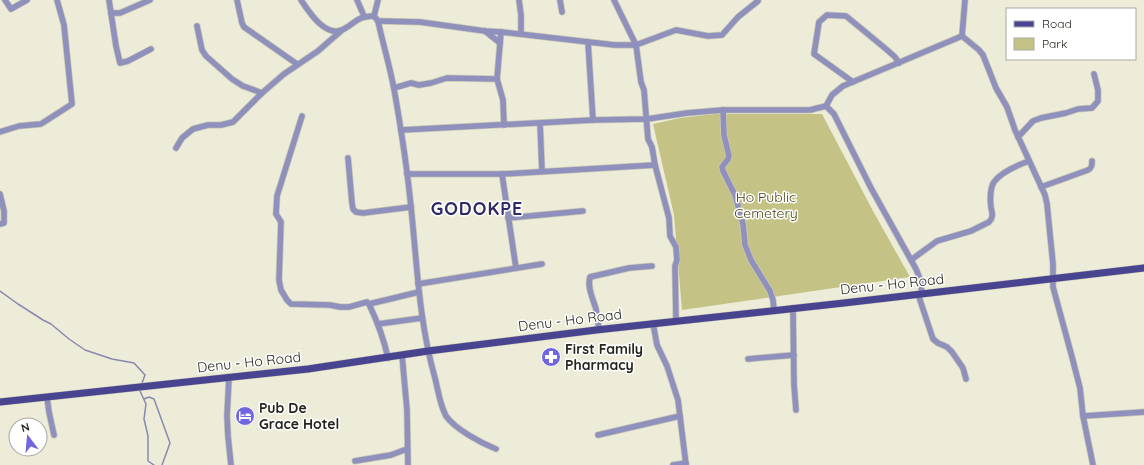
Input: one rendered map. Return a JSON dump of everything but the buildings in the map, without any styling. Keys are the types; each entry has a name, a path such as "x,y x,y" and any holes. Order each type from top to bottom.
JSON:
{"main road":[{"name":"Denu - Ho Road","path":"0,402 308,369 428,351 599,329 1144,268"}],"street":[{"path":"5,0 11,9 27,0"},
{"path":"0,132 19,126 41,124 72,104 64,25 57,0"},
{"path":"109,0 120,63 128,61 151,49"},
{"path":"111,13 120,14 150,0"},
{"path":"237,0 244,27 297,64"},
{"path":"301,0 316,22 330,30 340,31"},
{"path":"357,0 364,16"},
{"path":"378,0 376,19 394,88 401,130 411,207 422,318 428,351 439,395 446,416 455,425 470,436 496,449"},
{"path":"519,0 521,34"},
{"path":"560,0 562,12"},
{"path":"614,0 636,45 641,82 644,90 648,139 654,155 655,165 669,218 670,236 676,247 676,321"},
{"path":"962,36 965,0"},
{"path":"176,148 182,138 193,129 208,125 221,125 233,122 262,93 284,74 318,51 340,31 358,18 364,16 376,19 420,22 485,31 614,45 636,45 676,30 708,36 722,35 738,17 758,1"},
{"path":"853,82 814,54 819,22 827,15 846,16 886,49 899,63"},
{"path":"197,26 202,50 206,56 232,79 243,86 262,93"},
{"path":"485,31 500,43"},
{"path":"500,32 497,79 503,100 504,125"},
{"path":"401,130 593,120 647,119 687,113 723,110 810,110 826,106 832,95 843,86 962,36"},
{"path":"962,36 983,55 996,88 1007,107 1018,137 1045,195 1053,264 1053,287 1080,388 1083,416 1093,465"},
{"path":"588,42 593,120"},
{"path":"1018,137 1032,121 1078,109 1092,108 1098,101 1098,90 1094,74"},
{"path":"394,88 410,83 419,85 447,78 497,79"},
{"path":"826,106 834,114 871,188 920,279 920,294 933,339 947,347 952,352 963,368 966,379"},
{"path":"723,110 724,135 729,156 722,167 723,171 735,195 745,245 751,260 770,291 774,310"},
{"path":"302,116 276,196 276,214 281,222 279,280 281,290 287,300 291,304 330,305 349,308 367,302 369,304 419,292"},
{"path":"540,123 542,172"},
{"path":"348,158 352,203 353,209 356,212 363,213 411,207"},
{"path":"911,260 937,241 971,230 992,220 991,192 993,182 1012,168 1029,161"},
{"path":"1041,187 1091,169 1092,161"},
{"path":"407,174 502,174 655,165"},
{"path":"502,174 516,268"},
{"path":"0,194 4,211 4,223 0,224"},
{"path":"508,218 583,211"},
{"path":"418,284 542,264"},
{"path":"599,329 591,295 590,277 629,268 652,266"},
{"path":"369,304 386,346 388,358"},
{"path":"792,308 796,410"},
{"path":"378,324 422,318"},
{"path":"653,323 657,345 674,384 678,400 686,464 673,465"},
{"path":"402,355 407,410 408,465"},
{"path":"748,358 794,355"},
{"path":"230,377 227,416 231,465"},
{"path":"47,397 54,435"},
{"path":"1083,416 1144,412"},
{"path":"598,435 680,416"},
{"path":"355,461 391,455 407,449"}],"green space":[{"name":"Ho Public Cemetery","path":"714,114 822,114 873,211 910,277 682,310 674,215 653,124 680,118"}],"waterway":[{"path":"0,291 51,324 85,350 112,359 134,363 145,375 142,383"},
{"path":"140,391 146,404 144,419 148,436 148,461 154,465"},
{"path":"144,399 149,397 154,399 170,443 162,465"}],"place":[{"name":"First Family Pharmacy","path":"551,357"},
{"name":"Pub De Grace Hotel","path":"245,416"}],"district":[{"name":"GODOKPE","path":"477,209"}]}
